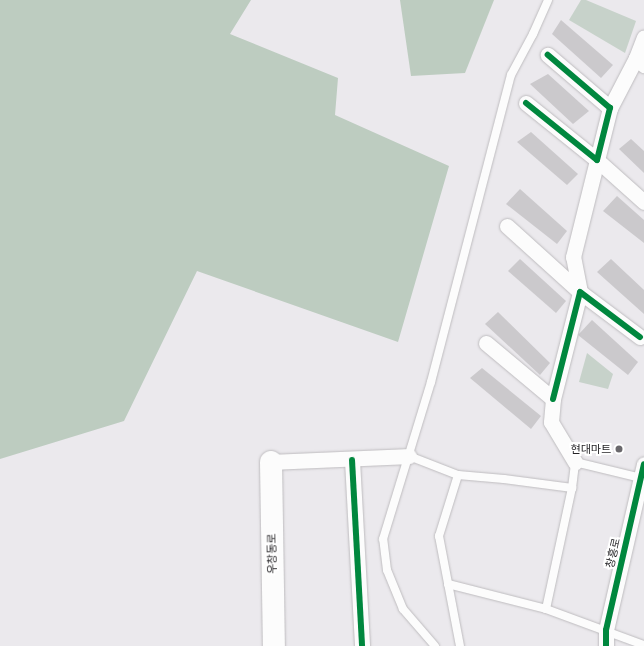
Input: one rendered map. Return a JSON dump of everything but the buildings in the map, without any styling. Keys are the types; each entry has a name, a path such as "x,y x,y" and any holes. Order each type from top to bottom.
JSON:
{"main road":[{"name":"우창동로","path":"271,462 274,646"}],"street":[{"path":"575,462 551,422 553,399 580,292 573,257 610,108 640,62 644,37"},
{"path":"548,55 610,108"},
{"path":"526,103 597,160 644,202"},
{"path":"507,226 580,292 640,337"},
{"path":"486,343 553,399"},
{"path":"271,462 352,460 409,456"},
{"path":"352,460 362,646"},
{"name":"창흥로","path":"606,646 606,630 643,473"}],"lane":[{"path":"435,646 403,610 387,570 383,539 431,382 512,75 548,0"},
{"path":"409,456 458,475 504,479 572,488"},
{"path":"546,609 572,488 575,462 643,473"},
{"path":"458,475 439,536 460,646"},
{"path":"448,584 546,609 644,645"}],"shaded area":[{"path":"581,0 586,0 636,21 625,53 569,20"},
{"path":"587,353 613,374 608,389 579,382"}],"green space":[{"path":"0,0 251,0 230,34 338,78 335,115 449,166 398,342 197,271 124,421 0,459"},
{"path":"400,0 494,0 465,73 411,76"}],"cycle path":[{"path":"526,103 597,160 610,108 548,55"},
{"path":"553,399 580,292 640,337"},
{"path":"352,460 362,646"},
{"path":"606,646 606,630 644,464"}],"place":[{"name":"현대마트","path":"619,449"}]}
